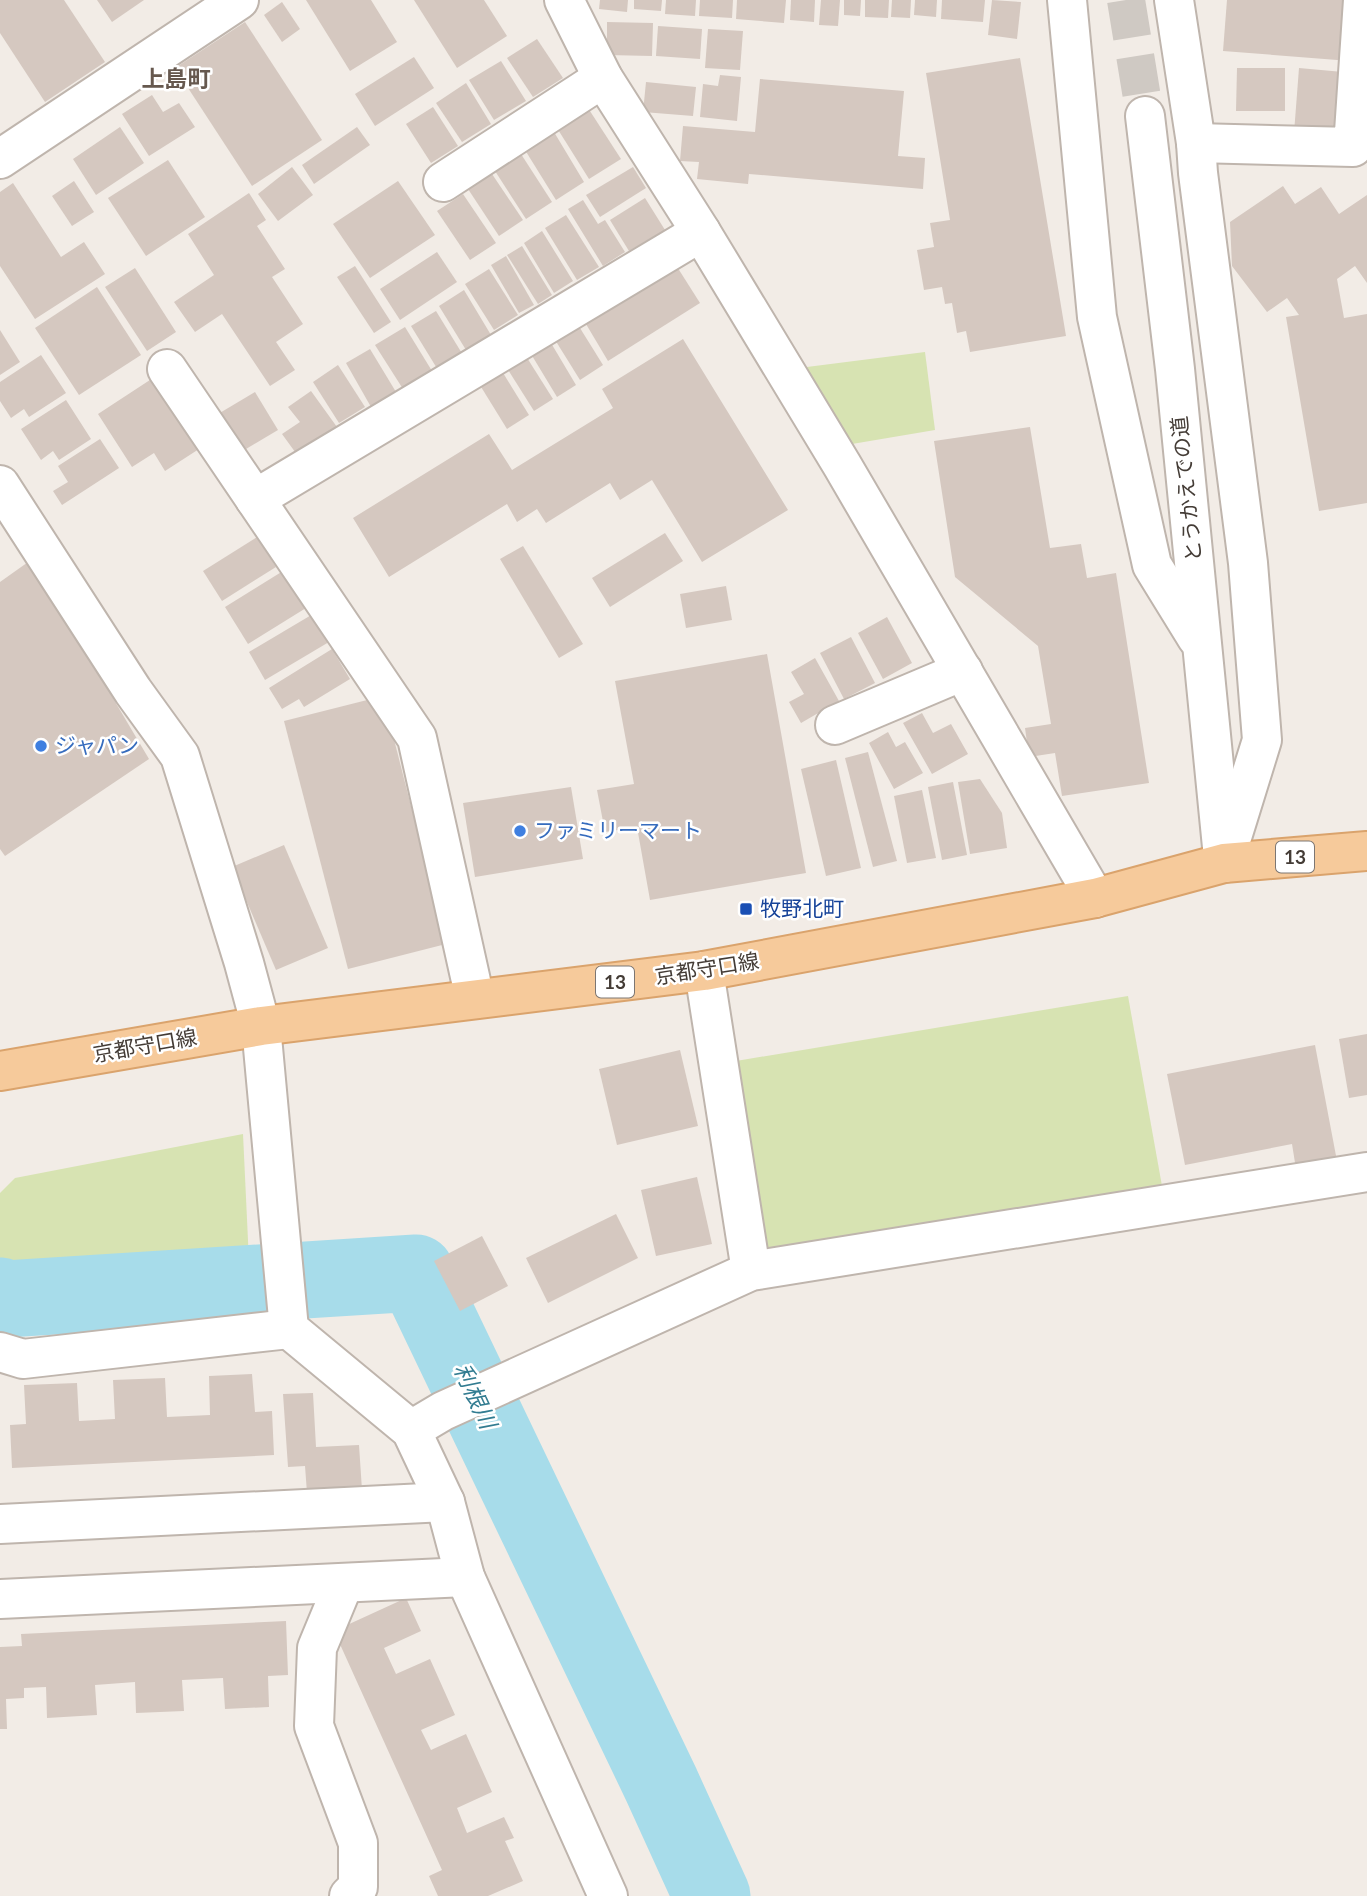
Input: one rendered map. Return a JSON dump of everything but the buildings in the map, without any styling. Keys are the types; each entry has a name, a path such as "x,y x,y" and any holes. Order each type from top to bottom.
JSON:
{"main road":[{"name":"京都守口線","path":"0,1071 261,1026 704,971 1095,898 1224,863 1367,851"}],"street":[{"path":"0,159 239,0"},
{"path":"565,0 603,78 701,232 1095,898"},
{"path":"1068,0 1097,317 1152,565 1202,646"},
{"path":"1174,0 1196,143 1248,563 1262,740 1224,863"},
{"path":"1196,143 1353,147 1363,0"},
{"path":"443,182 603,78"},
{"name":"とうかえでの道","path":"1145,116 1175,369 1224,863"},
{"path":"255,499 701,232"},
{"path":"167,369 417,738 475,999"},
{"path":"0,485 133,691 180,756 241,950 261,1026 289,1318 411,1430 444,1502 465,1577 608,1896"},
{"path":"835,725 963,671"},
{"path":"704,971 751,1271"},
{"path":"411,1430 443,1411 751,1271 1367,1172"},
{"path":"0,1352 23,1359 289,1318"},
{"path":"0,1524 444,1502"},
{"path":"0,1599 465,1577"},
{"path":"344,1583 317,1648 314,1726 358,1843 356,1893"}],"green space":[{"path":"925,352 935,430 852,444 799,368"},
{"path":"1128,996 1162,1186 764,1251 736,1061"},
{"path":"243,1134 249,1262 22,1280 0,1269 0,1193 15,1178"}],"waterway":[{"name":"利根川","path":"0,1296 6,1299 416,1273 712,1896"}],"tunnel":[{"path":"1126,0 1145,116"}],"place":[{"name":"ジャパン","path":"41,746"},
{"name":"ファミリーマート","path":"520,831"},
{"name":"牧野北町","path":"746,909"}],"district":[{"name":"上島町","path":"176,79"}]}
